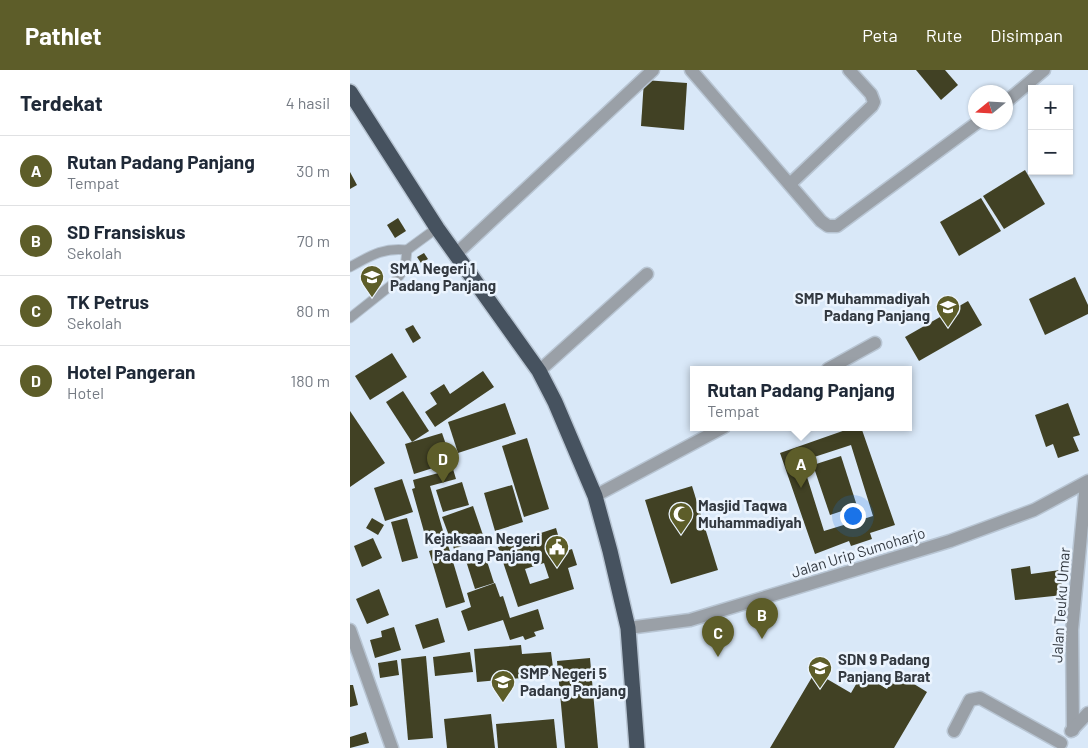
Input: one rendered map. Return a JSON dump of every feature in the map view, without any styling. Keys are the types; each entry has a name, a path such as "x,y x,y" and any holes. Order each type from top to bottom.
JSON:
{"highway":[{"path":"350,92 437,228 539,371 555,402 595,496 628,628 637,748"}],"street":[{"path":"456,254 653,70"},
{"path":"691,70 821,221 828,226 837,226 968,129"},
{"path":"790,184 872,106 874,102 871,94 849,70"},
{"path":"1013,96 1044,70"},
{"path":"539,371 647,274"},
{"path":"833,366 875,343"},
{"path":"595,496 717,431"},
{"name":"Jalan Urip Sumoharjo","path":"628,628 690,620 950,541 1034,510 1087,482"},
{"name":"Jalan Teuku Umar","path":"1073,730 1072,630 1087,482"},
{"path":"350,630 353,649 392,748"},
{"path":"954,731 970,700 980,698 1059,745 1088,713"}],"lane":[{"path":"350,267 376,252 392,248 407,250 437,228"},
{"path":"350,318 394,283 405,268 407,250"}],"building":[{"path":"916,70 945,70 958,85 941,100"},
{"path":"644,80 687,83 684,130 641,126"},
{"path":"1025,170 1045,204 1004,229 983,196"},
{"path":"350,172 357,185 350,189"},
{"path":"981,198 1001,231 959,256 940,222"},
{"path":"398,218 406,231 395,238 387,225"},
{"path":"424,253 428,259 421,263 417,257"},
{"path":"1075,277 1088,305 1088,314 1045,335 1029,299"},
{"path":"968,301 982,325 919,361 905,337"},
{"path":"413,325 421,338 413,343 405,329"},
{"path":"392,353 407,377 370,400 355,376"},
{"path":"483,371 494,387 435,427 425,412 437,404 430,393 444,384 450,394"},
{"path":"403,391 429,431 412,442 386,402"},
{"path":"505,403 516,434 458,453 448,422"},
{"path":"1068,403 1080,435 1073,437 1079,451 1058,458 1053,444 1046,447 1035,415"},
{"path":"350,411 385,463 350,487"},
{"path":"843,431 862,431 895,525 870,533 872,539 851,546 849,541 815,554 780,453","holes":["851,445 873,516 824,531 802,461"]},
{"path":"442,433 452,462 414,474 405,444"},
{"path":"527,438 549,509 524,517 502,446"},
{"path":"841,456 857,506 830,515 813,465"},
{"path":"453,469 456,479 430,486 446,541 428,546 412,489 415,488 413,480"},
{"path":"402,479 413,512 385,521 374,488"},
{"path":"462,482 469,505 443,512 436,490"},
{"path":"512,485 523,522 495,531 484,493"},
{"name":"Masjid Taqwa Muhammadiyah","path":"692,486 718,570 671,584 645,500"},
{"path":"473,506 484,538 454,549 442,517"},
{"path":"372,518 384,525 378,535 366,528"},
{"path":"407,518 418,558 402,562 391,522"},
{"name":"Kejaksaan Negeri Padang Panjang","path":"556,528 563,552 572,549 577,565 568,568 574,589 518,607 498,547","holes":["544,563 549,578 530,584 525,569"]},
{"path":"373,538 382,558 362,567 354,546"},
{"path":"448,545 465,602 446,608 429,551"},
{"path":"485,555 494,583 475,589 466,561"},
{"path":"1030,566 1031,574 1060,570 1063,595 1015,600 1011,569"},
{"path":"495,583 500,597 503,596 510,618 538,609 544,629 534,632 536,636 525,640 523,636 510,640 503,620 468,631 461,611 471,607 467,593"},
{"path":"379,589 389,615 367,624 356,599"},
{"path":"438,618 445,642 423,649 415,625"},
{"path":"394,627 401,650 375,658 370,640 382,637 381,631"},
{"path":"521,645 522,654 551,652 554,675 477,682 474,649"},
{"path":"470,652 473,672 435,676 433,657"},
{"path":"426,656 433,738 408,740 401,659"},
{"path":"590,658 598,748 565,748 557,661"},
{"path":"397,660 399,675 380,678 378,663"},
{"path":"815,672 851,693 862,674 887,689 896,673 927,692 894,748 770,748"},
{"path":"350,685 353,685 358,705 350,707"},
{"path":"491,714 495,748 447,748 444,719"},
{"path":"554,719 557,748 498,748 496,724"},
{"path":"366,732 369,743 350,748 350,737"}],"place":[{"name":"SMA Negeri 1 Padang Panjang","path":"372,298"},
{"name":"SMP Muhammadiyah Padang Panjang","path":"948,328"},
{"name":"Hotel Pangeran","path":"443,483"},
{"name":"Rutan Padang Panjang","path":"801,488"},
{"name":"Masjid Taqwa Muhammadiyah","path":"681,535"},
{"name":"Kejaksaan Negeri Padang Panjang","path":"557,568"},
{"name":"SD Fransiskus","path":"762,639"},
{"name":"TK Petrus","path":"718,657"},
{"name":"SDN 9 Padang Panjang Barat","path":"820,689"},
{"name":"SMP Negeri 5 Padang Panjang","path":"503,703"}]}
